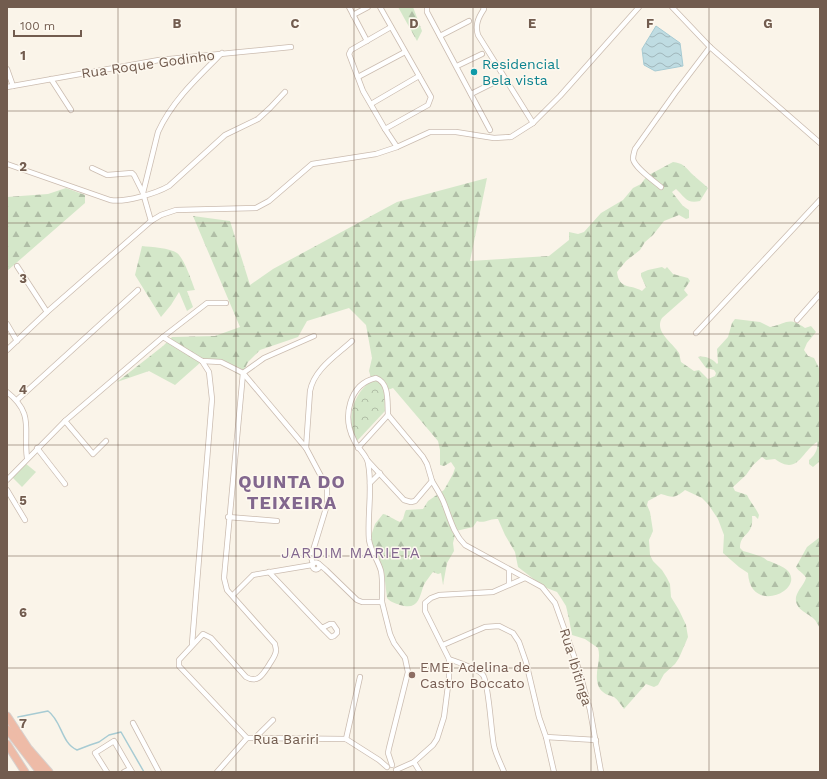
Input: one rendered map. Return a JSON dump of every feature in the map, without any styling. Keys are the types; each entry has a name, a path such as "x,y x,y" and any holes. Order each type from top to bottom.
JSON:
{"highway":[{"path":"7,716 28,748 49,772"},
{"path":"7,729 40,772"},
{"path":"7,744 25,772"}],"street":[{"path":"349,7 367,41"},
{"path":"353,15 368,7"},
{"path":"380,7 431,97 430,103 385,129"},
{"path":"428,7 427,12 490,130"},
{"path":"7,350 151,221 161,215 176,210 188,209 256,208 269,201 312,164 367,156 397,147 430,132 456,132 494,138 511,137 533,123 560,96 639,7"},
{"path":"672,7 710,47 820,143"},
{"path":"484,8 477,23 478,35 533,123"},
{"path":"440,36 469,21"},
{"path":"392,27 351,50 350,53 358,77 371,104 397,147"},
{"name":"Rua Roque Godinho","path":"7,87 160,60 291,47"},
{"path":"661,187 636,165 633,160 635,149 710,47"},
{"path":"358,77 405,52"},
{"path":"143,195 155,141 161,123 173,105 193,82 222,53"},
{"path":"457,66 482,54"},
{"path":"7,69 13,86"},
{"path":"371,104 419,76"},
{"path":"51,79 71,110"},
{"path":"471,94 497,81"},
{"path":"7,164 110,200 120,201 160,191 169,186 225,135 258,118 270,108 284,92"},
{"path":"92,168 107,175 132,172 143,195 151,221"},
{"path":"696,333 820,200"},
{"path":"17,266 48,312"},
{"path":"17,400 138,290"},
{"path":"797,320 820,294"},
{"path":"7,480 65,421 163,337 207,303 226,303"},
{"path":"7,324 17,341"},
{"path":"246,738 179,666 179,660 203,634 211,638 246,678 253,680 262,676 274,657 276,651 275,644 227,590 224,578 228,517 243,373 264,358 314,336"},
{"path":"163,337 202,361 209,372 212,399 192,645"},
{"path":"306,448 312,382 317,373 352,341"},
{"path":"202,361 222,362 243,373 306,448 323,480 328,496 311,559 316,565 326,570 358,600 362,602 382,602"},
{"path":"358,448 388,415 386,390 381,379 376,378 363,383 354,395 349,411 350,429 353,439 358,448 368,461 407,502 415,501 432,481"},
{"path":"7,392 17,400 24,412 27,424 27,458"},
{"name":"Rua Ibitinga","path":"388,415 423,457 430,471 432,481 442,499 454,531 459,538 465,544 509,570 542,587 555,603 579,670 590,710 601,772"},
{"path":"65,421 93,454 106,441"},
{"path":"37,448 65,484"},
{"path":"368,461 370,483 370,542 381,572 382,602 390,634 394,643 405,658 408,672 388,753 389,768"},
{"path":"370,483 380,473"},
{"path":"7,490 25,520"},
{"path":"228,517 277,521"},
{"path":"233,595 253,575 316,565"},
{"path":"509,570 509,584"},
{"path":"269,572 322,628"},
{"path":"389,768 395,766 396,771 414,762 433,745 437,739 444,717 449,678 449,659 425,611 425,603 430,598 439,595 493,592 525,578"},
{"path":"443,646 486,627 499,626 513,634 526,662 554,772"},
{"path":"449,659 472,668 484,676 494,748 504,772"},
{"path":"360,677 346,739 389,768"},
{"path":"254,738 273,720"},
{"path":"133,723 159,772"},
{"path":"546,737 596,740"},
{"name":"Rua Bariri","path":"217,772 246,738 346,739"},
{"path":"107,772 95,753 114,742 131,770 124,772"},
{"path":"7,752 14,755"},
{"path":"414,762 420,772"}],"green space":[{"path":"398,7 413,7 422,31 417,41"},
{"path":"673,162 683,165 708,188 700,201 695,202 686,199 676,189 672,192 683,206 689,210 689,218 686,219 679,215 664,221 653,235 645,242 640,250 626,261 617,272 618,278 620,282 626,286 642,291 646,287 641,273 648,270 662,267 665,269 667,267 673,274 688,278 690,281 684,290 688,295 662,318 660,328 665,337 679,353 681,362 694,371 699,370 708,379 715,376 716,373 714,370 706,368 698,357 706,357 717,364 718,363 717,349 728,337 732,323 735,319 760,322 770,327 788,322 795,322 805,328 811,326 816,332 807,343 804,350 808,356 814,358 820,370 820,461 813,467 809,464 809,460 817,450 817,442 799,461 794,464 783,464 775,459 766,460 762,457 733,487 735,491 747,495 759,515 758,519 755,516 752,516 751,528 742,539 740,548 743,551 765,558 788,571 791,579 789,586 775,595 766,596 757,593 751,586 748,573 723,553 724,535 718,519 702,498 685,490 676,496 672,497 661,494 648,501 647,505 650,512 653,531 649,540 650,555 653,561 662,570 670,584 671,597 686,625 688,637 679,658 664,674 658,685 654,687 646,684 624,709 614,697 606,694 600,689 597,679 599,658 598,648 585,639 572,635 566,606 557,592 544,587 518,567 515,552 498,519 482,522 477,521 473,527 456,531 453,543 454,551 447,563 443,585 441,573 438,574 433,572 424,585 418,600 414,605 400,605 387,598 384,572 370,539 375,524 383,514 400,522 403,519 406,510 423,509 428,501 444,490 455,468 451,462 444,466 440,465 440,450 438,441 393,388 385,391 374,384 369,371 372,358 366,325 349,308 307,321 298,337 260,350 248,362 241,376 221,363 201,362 175,385 149,371 117,382 163,346 172,337 215,336 240,327 193,216 230,221 250,285 273,269 397,202 487,178 470,261 549,256 569,240 569,232 578,234 584,232 601,213 623,200 633,188 641,184 647,176"},
{"path":"66,188 85,195 85,203 7,271 7,197 48,194"},
{"path":"142,246 174,251 180,256 188,270 195,290 187,291 193,307 187,311 179,292 161,317 135,275"},
{"path":"372,381 381,384 383,388 385,396 385,411 357,441 353,433 351,417 353,408 360,392"},
{"path":"25,463 36,472 22,487 12,477"},
{"path":"820,537 820,629 815,620 802,611 797,605 797,594 806,578 796,567 807,547"}],"water":[{"path":"656,26 680,43 683,66 655,71 644,65 642,49"}],"waterway":[{"path":"18,717 48,711 53,715 64,737 72,747 77,750 99,742 109,735 121,732 144,772"}],"place":[{"name":"Residencial Bela vista","path":"474,72"},
{"name":"EMEI Adelina de Castro Boccato","path":"412,675"}],"district":[{"name":"QUINTA DO TEIXEIRA","path":"292,491"},
{"name":"JARDIM MARIETA","path":"351,553"}]}
